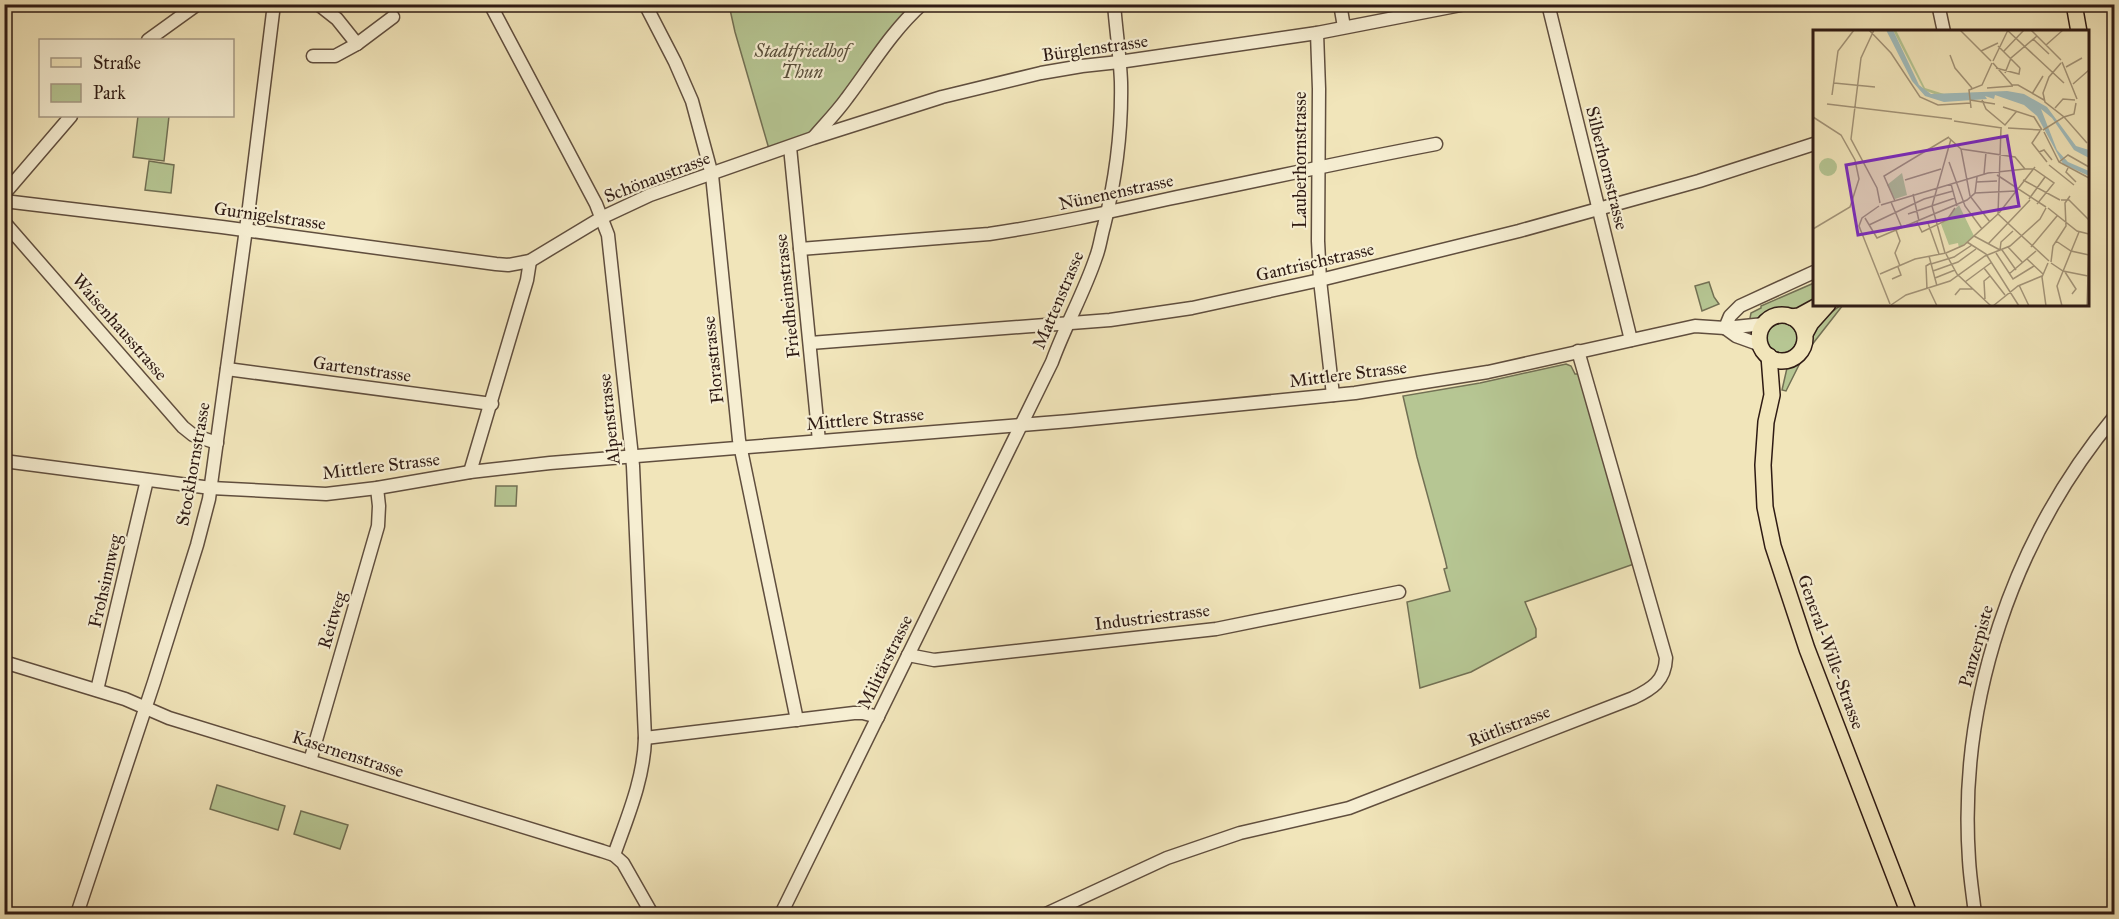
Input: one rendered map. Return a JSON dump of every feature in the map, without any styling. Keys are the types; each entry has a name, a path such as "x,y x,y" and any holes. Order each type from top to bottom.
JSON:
{"main road":[{"path":"2074,4 2079,30"},
{"path":"1817,306 1799,316 1776,316 1764,324 1759,336 1765,351 1778,360 1788,360 1794,357 1802,349 1805,334 1811,323 1826,306"},
{"path":"1791,317 1802,326 1805,334"},
{"name":"General-Wille-Strasse","path":"1765,351 1772,395"},
{"name":"General-Wille-Strasse","path":"1788,360 1772,395 1766,422 1763,465 1765,507 1773,546 1807,649 1909,915"}],"street":[{"path":"149,39 198,4"},
{"name":"Stockhornstrasse","path":"77,915 197,545 211,488 274,4"},
{"path":"318,4 337,20 357,44"},
{"name":"Alpenstrasse","path":"490,4 603,218 608,235 632,456 645,738 640,777 614,855"},
{"name":"Florastrasse","path":"645,4 692,101 712,175 740,447 797,720"},
{"name":"Schönaustrasse","path":"530,261 603,218 650,195 813,138 844,102 899,26 922,4"},
{"name":"Mattenstrasse","path":"1020,425 1088,281 1097,255 1113,187 1119,138 1119,62 1114,4"},
{"path":"1340,4 1344,27"},
{"name":"Bürglenstrasse","path":"813,138 942,97 1082,66 1317,33 1466,4"},
{"name":"Silberhornstrasse","path":"1548,4 1631,340"},
{"path":"1938,4 1944,30"},
{"path":"313,56 334,56 357,44 393,17"},
{"name":"Lauberhornstrasse","path":"1317,33 1320,280 1333,395"},
{"path":"844,102 855,125"},
{"path":"4,194 69,117"},
{"name":"Nünenenstrasse","path":"800,249 989,234 1107,213 1436,144"},
{"name":"Gantrischstrasse","path":"810,343 1110,320 1192,308 1320,280 1599,209 1699,181 1813,145"},
{"name":"Friedheimstrasse","path":"790,147 819,441"},
{"name":"Gurnigelstrasse","path":"4,201 245,230 496,264 508,265 530,261"},
{"name":"Waisenhausstrasse","path":"4,222 183,427 193,435 217,443"},
{"path":"470,472 492,404 527,280 530,261"},
{"path":"1725,328 1730,316 1740,306 1813,273"},
{"name":"Mittlere Strasse","path":"4,461 211,488 326,494 470,472 632,456 1020,425 1333,395 1435,381 1695,326 1725,328 1764,324"},
{"name":"Mittlere Strasse","path":"1725,328 1765,351"},
{"name":"Rütlistrasse","path":"1046,915 1167,858 1240,833 1349,808 1647,692 1656,685 1662,677 1666,658 1578,351"},
{"name":"Gartenstrasse","path":"227,369 492,404"},
{"name":"Panzerpiste","path":"1975,915 1969,860 1968,811 1971,765 1979,702 1993,642 2009,595 2031,545 2062,490 2099,435 2115,417"},
{"name":"Militärstrasse","path":"781,915 1020,425"},
{"name":"Frohsinnweg","path":"97,690 147,480"},
{"name":"Reitweg","path":"309,761 378,526 377,488"},
{"name":"Industriestrasse","path":"908,655 934,660 1215,629 1399,592"},
{"name":"Kasernenstrasse","path":"4,662 97,690 169,718 614,855"},
{"path":"645,738 854,713 871,714 878,717"},
{"path":"614,855 629,871 652,915"}],"green space":[{"name":"Stadtfriedhof Thun","path":"729,5 922,5 813,138 769,149"},
{"path":"138,117 169,117 164,161 133,157"},
{"path":"149,161 174,165 171,193 145,190"},
{"path":"1709,282 1719,304 1702,311 1695,286"},
{"path":"1813,283 1813,303 1805,307 1776,311 1749,323 1751,313 1761,306"},
{"path":"1842,306 1804,355 1786,391 1782,390 1787,368 1805,353 1815,325"},
{"path":"1782,323 1792,328 1797,338 1792,348 1782,353 1772,348 1767,338 1772,328"},
{"path":"1566,364 1571,366 1575,374 1579,374 1634,564 1525,602 1536,629 1536,637 1471,672 1420,688 1407,602 1450,591 1444,569 1447,568 1445,559 1403,396 1480,383"},
{"path":"496,486 517,486 516,506 495,506"},
{"path":"217,785 285,806 278,830 210,809"},
{"path":"301,811 348,825 340,849 294,834"}]}
